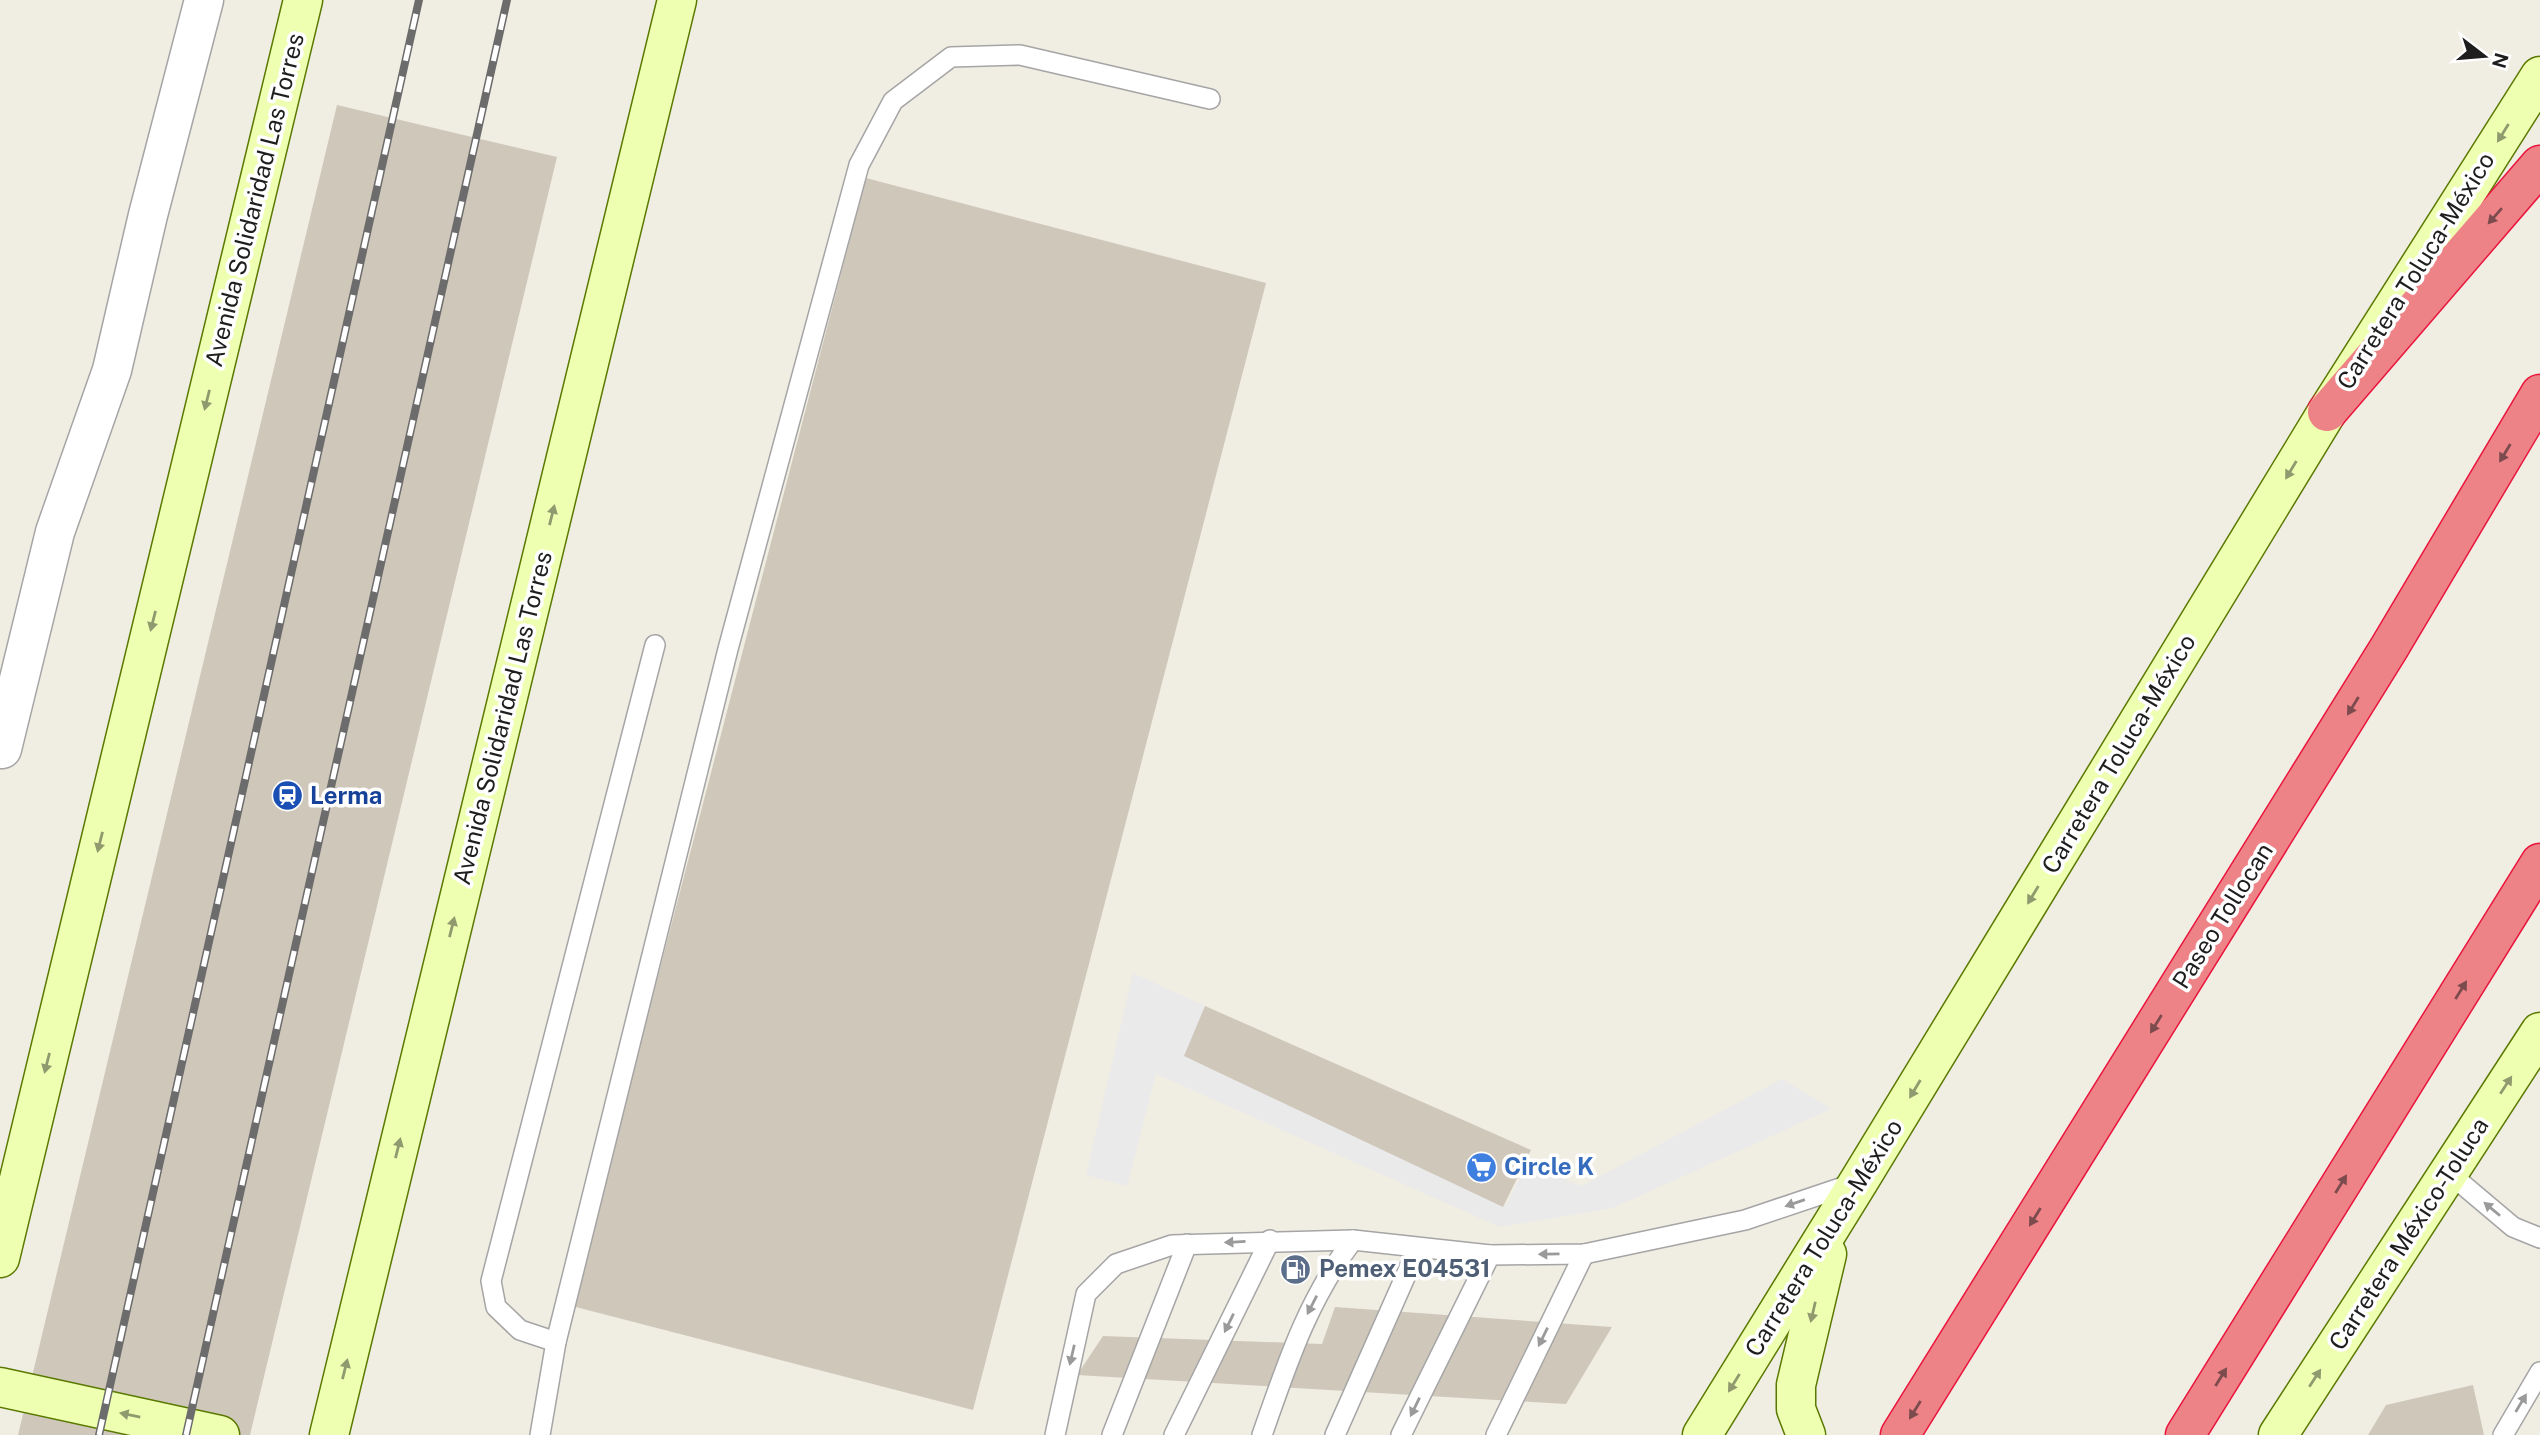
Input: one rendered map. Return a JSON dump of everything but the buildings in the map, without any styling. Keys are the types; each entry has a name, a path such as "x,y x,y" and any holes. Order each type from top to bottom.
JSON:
{"highway":[{"path":"2327,412 2540,164"},
{"name":"Paseo Tollocan","path":"1900,1435 2389,648 2540,394"},
{"path":"2185,1435 2540,863"}],"main road":[{"name":"Avenida Solidaridad Las Torres","path":"0,1258 303,0"},
{"name":"Avenida Solidaridad Las Torres","path":"328,1435 677,0"},
{"name":"Carretera Toluca-México","path":"1702,1435 2327,412 2540,76"},
{"name":"Carretera México-Toluca","path":"2278,1435 2449,1173 2536,1047"},
{"path":"1806,1435 1796,1409 1796,1385 1835,1221"},
{"path":"0,1387 220,1435"}],"street":[{"path":"2,749 55,532 111,370 204,0"}],"lane":[{"path":"540,1435 556,1342 728,649 859,165 892,101 951,57 1020,55 1210,99"},
{"path":"556,1342 520,1330 496,1307 491,1281 655,645"},
{"path":"2449,1173 2513,1227 2540,1238"},
{"path":"1055,1435 1086,1294 1116,1264 1172,1245 1270,1240 1353,1240 1490,1255 1584,1254 1745,1220 1859,1181"},
{"path":"1174,1435 1270,1240"},
{"path":"1262,1435 1300,1329 1331,1269 1353,1240"},
{"path":"1112,1435 1187,1244"},
{"path":"1335,1435 1418,1248"},
{"path":"1496,1435 1584,1254"},
{"path":"1401,1435 1490,1255"},
{"path":"2503,1435 2540,1372"}],"shaded area":[{"path":"1133,973 1205,1006 1187,1056 1506,1205 1527,1164 1582,1186 1782,1079 1831,1109 1613,1208 1500,1227 1156,1074 1127,1186 1086,1175"}],"railway":[{"path":"99,1435 419,0"},
{"path":"186,1435 507,0"}],"place":[{"name":"Lerma","path":"287,796"},
{"name":"Circle K","path":"1481,1167"},
{"name":"Pemex E04531","path":"1296,1269"}]}
